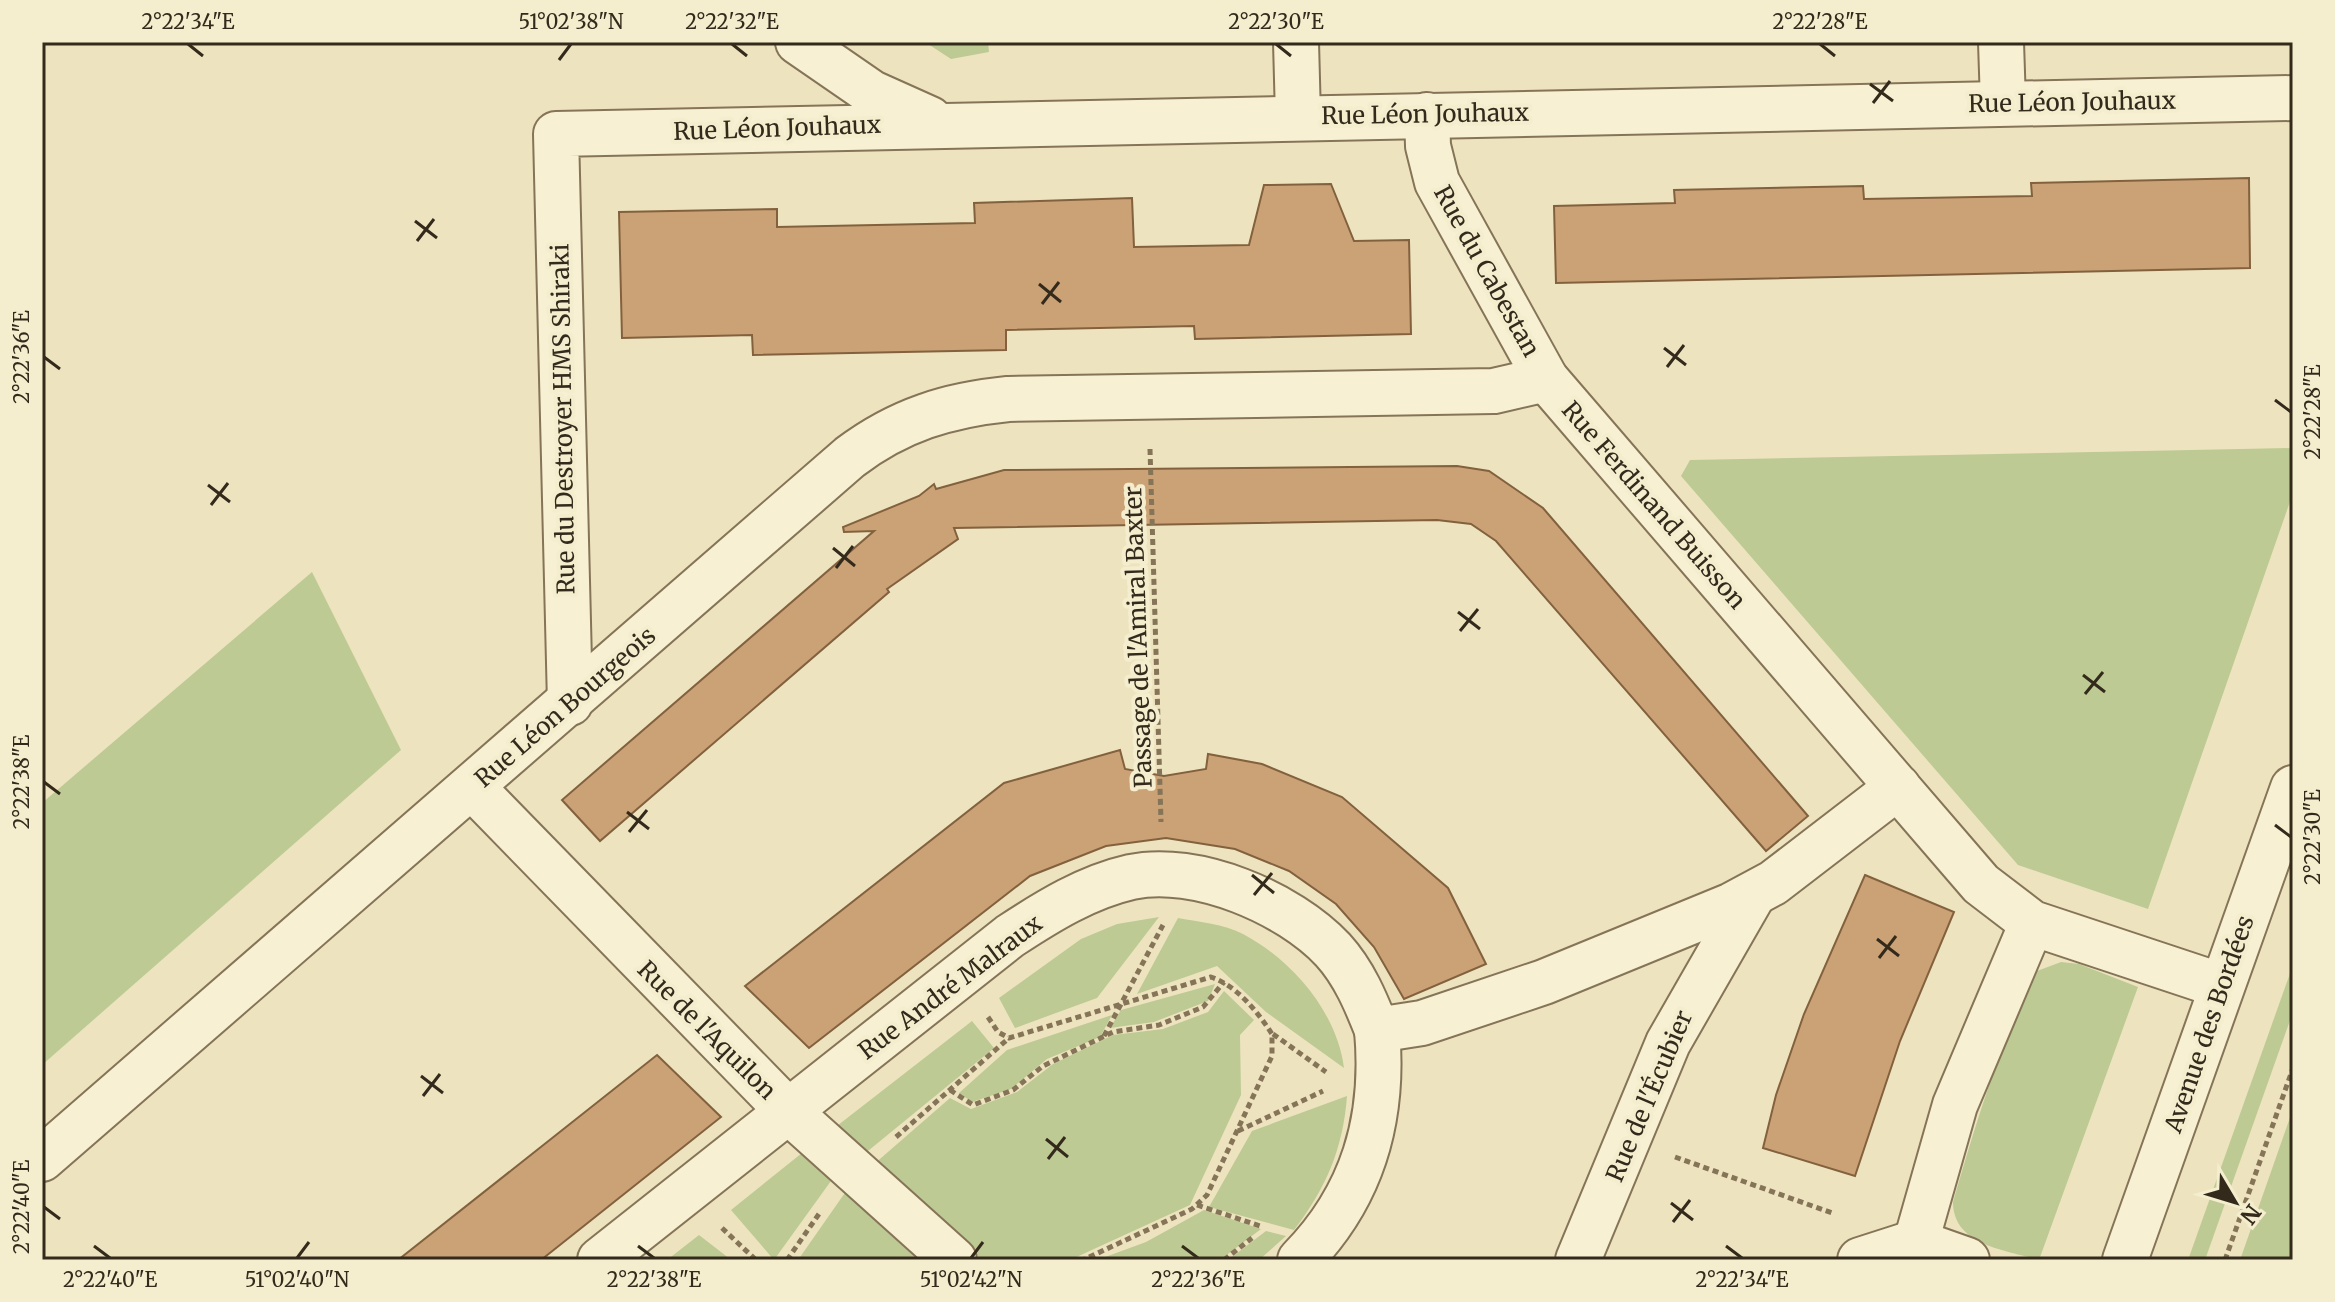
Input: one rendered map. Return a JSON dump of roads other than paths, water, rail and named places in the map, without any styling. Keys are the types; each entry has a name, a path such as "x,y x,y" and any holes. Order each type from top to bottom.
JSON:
{"street":[{"path":"798,42 872,93 916,115 944,124"},
{"path":"1296,42 1298,117"},
{"path":"2001,42 2003,103"},
{"name":"Rue Léon Jouhaux","path":"556,134 2293,98"},
{"name":"Rue du Cabestan","path":"1427,115 1428,146 1437,182 1546,379"},
{"name":"Rue du Destroyer HMS Shiraki","path":"556,134 570,703"},
{"name":"Rue Ferdinand Buisson","path":"1148,397 1494,391 1546,379 1981,884 2032,923 2222,986"},
{"name":"Rue Léon Bourgeois","path":"42,1159 877,436 912,418 974,403 1148,397"},
{"path":"1377,1030 1449,1015 1544,982 1753,895 1793,869 1898,787"},
{"name":"Rue de l'Aquilon","path":"473,788 788,1111 954,1260"},
{"name":"Avenue des Bordées","path":"2125,1260 2293,788"},
{"name":"Rue André Malraux","path":"600,1260 1010,936 1076,897 1134,877 1175,877 1247,894 1308,927 1333,951 1354,979 1377,1030 1380,1082 1376,1121 1357,1183 1343,1209 1300,1260"},
{"name":"Rue de l'Écubier","path":"1578,1260 1673,1032 1753,895"},
{"path":"1916,1242 1955,1105 2032,923"},
{"path":"1860,1260 1916,1242 1967,1260"}]}
